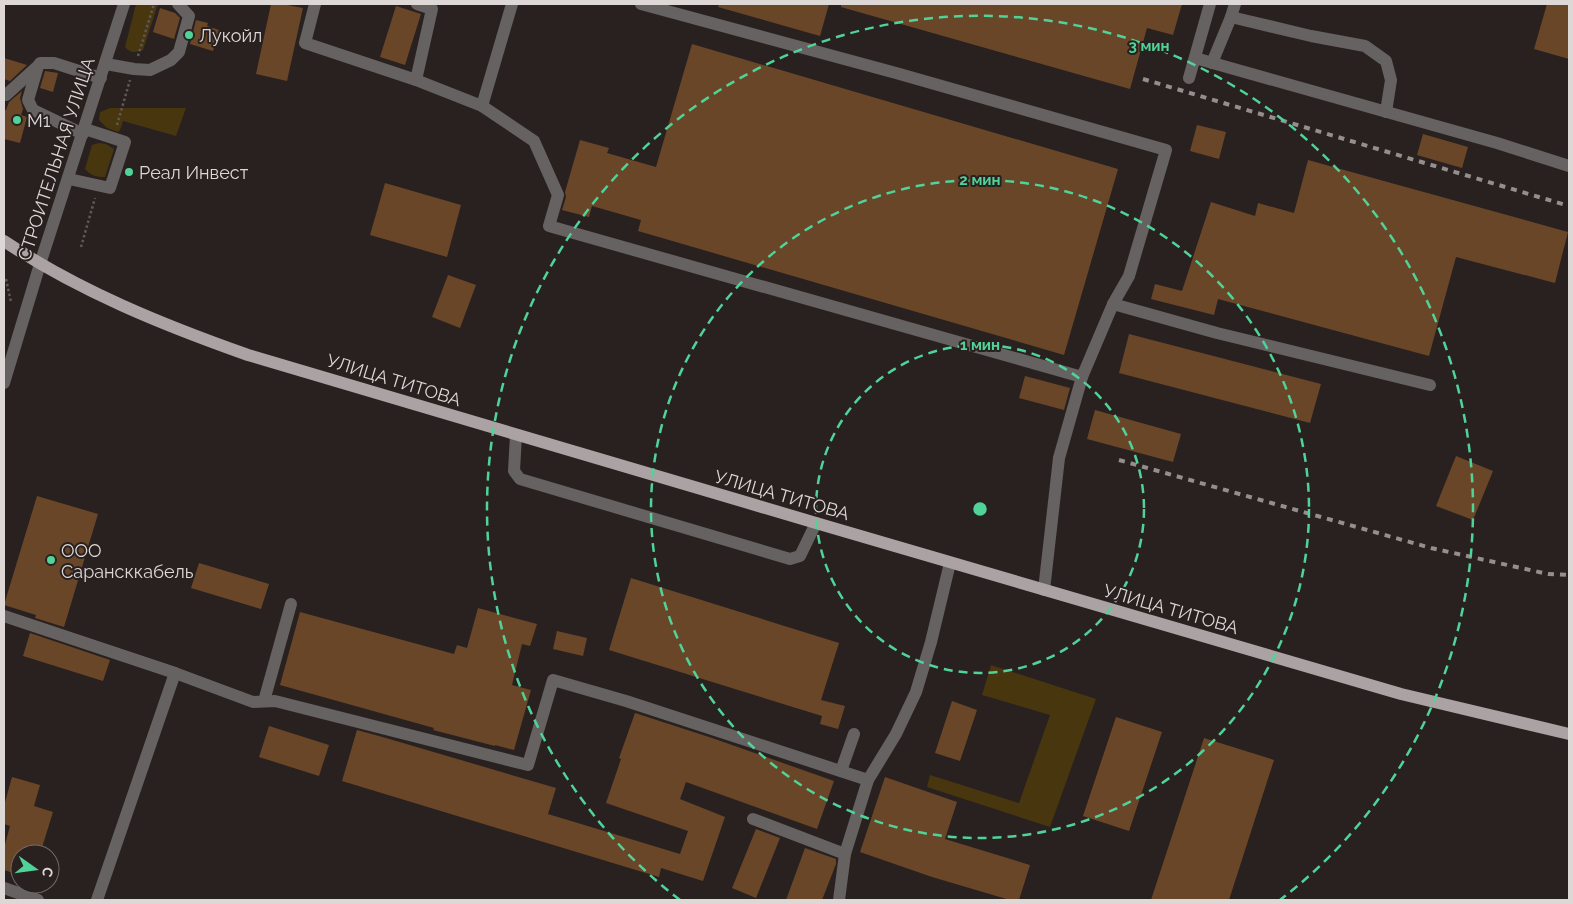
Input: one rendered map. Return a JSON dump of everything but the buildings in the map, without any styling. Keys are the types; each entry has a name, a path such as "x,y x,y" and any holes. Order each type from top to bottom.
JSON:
{"main road":[{"name":"УЛИЦА ТИТОВА","path":"4,241 70,281 134,312 248,355 1400,694 1569,734"}],"street":[{"name":"СТРОИТЕЛЬНАЯ УЛИЦА","path":"4,383 9,345 40,264 69,179 124,4"},
{"path":"106,64 150,70 172,60 179,52 189,16 178,4"},
{"path":"315,4 305,43 416,80 482,106 534,141 558,195 549,226 1082,377"},
{"path":"416,80 432,9 417,4"},
{"path":"482,106 512,4"},
{"path":"641,4 896,73 1166,150 1129,276 1113,304 1082,377 1059,458 1044,590"},
{"path":"1189,78 1210,4"},
{"path":"1212,62 1235,4"},
{"path":"1231,18 1365,46 1386,61 1391,80 1386,112"},
{"path":"1195,58 1569,166"},
{"path":"4,95 40,63 54,63 101,78"},
{"path":"38,66 28,100 33,110 84,132 125,142 110,188 69,179"},
{"path":"1113,304 1217,333 1430,384"},
{"path":"516,435 514,471 520,479 790,559 800,556 816,523"},
{"path":"839,900 845,854 868,780 896,734 916,692 931,642 950,563"},
{"path":"264,701 292,604"},
{"path":"4,616 175,673 253,702 275,701 528,765 553,680 626,701 868,780"},
{"path":"97,900 175,673"},
{"path":"841,772 854,734"},
{"path":"753,820 845,854"},
{"path":"4,888 38,900"}],"path":[{"path":"6,280 11,302"}],"shaded area":[{"path":"136,4 158,4 143,50 133,52 125,47"},
{"path":"110,108 186,108 176,136 123,121 118,132 107,128 99,120 100,112"},
{"path":"106,144 114,149 105,177 94,176 85,169 92,145"},
{"path":"991,665 1096,699 1050,827 927,787 930,775 1019,803 1050,715 982,695"}],"railway":[{"path":"1143,79 1569,206"},
{"path":"1119,460 1431,548 1548,574 1569,575"}],"place":[{"name":"Лукойл","path":"189,35"},
{"name":"М1","path":"17,120"},
{"name":"Реал Инвест","path":"129,172"},
{"name":"ООО Сарансккабель","path":"51,560"}]}
